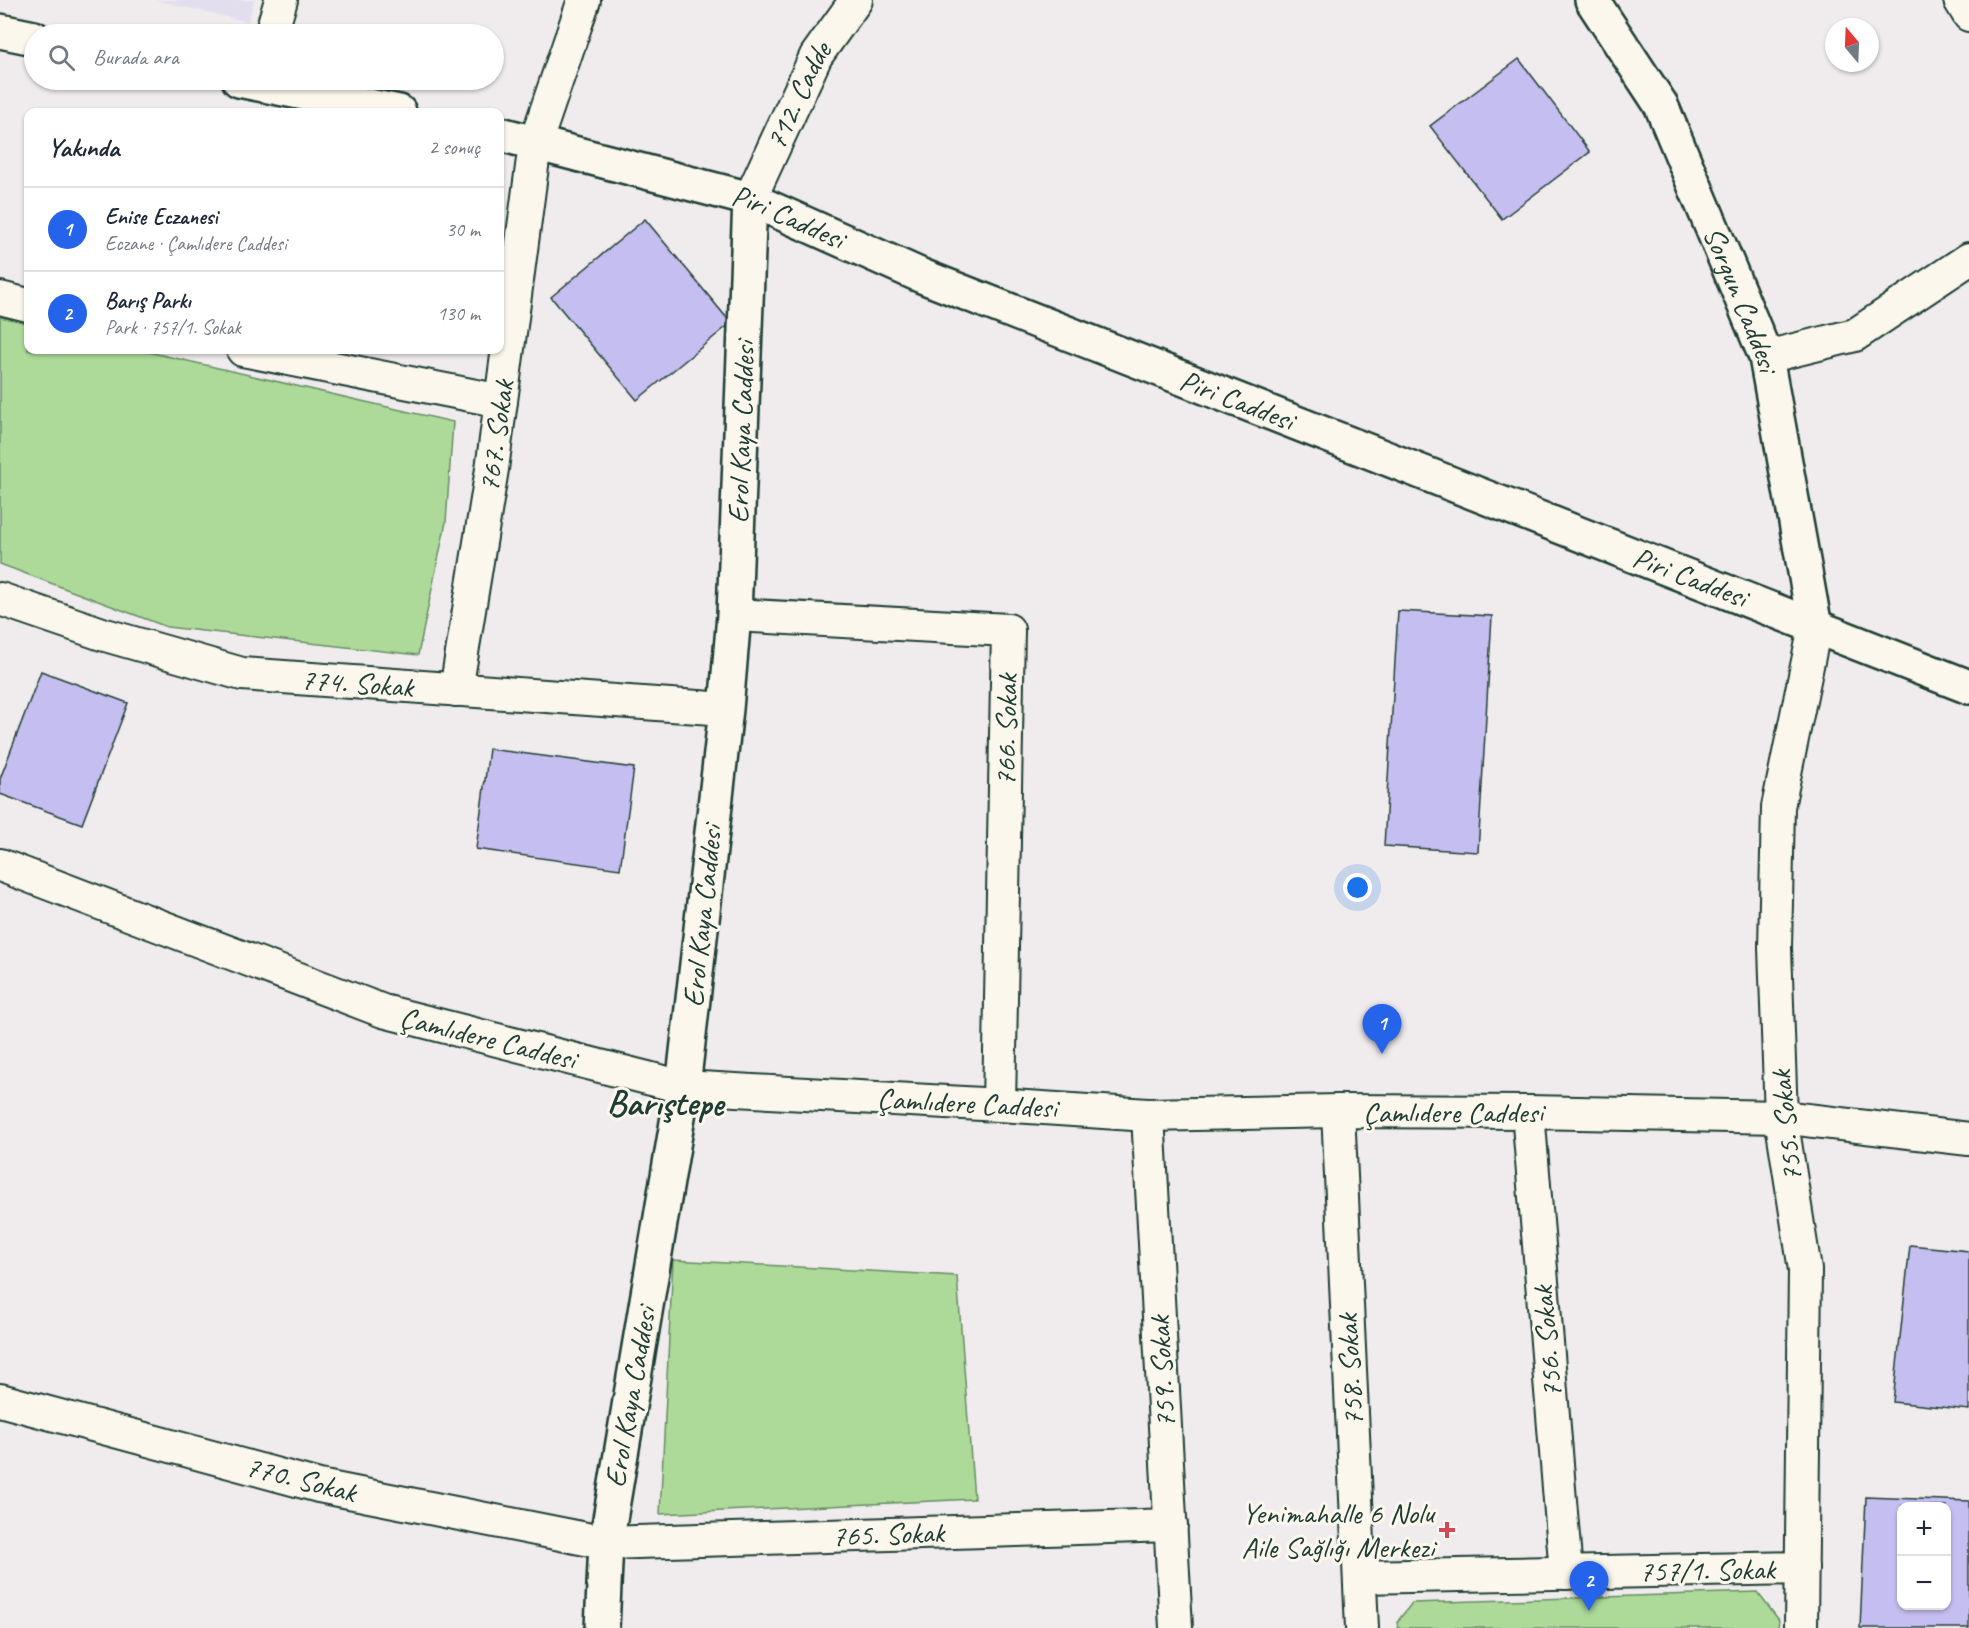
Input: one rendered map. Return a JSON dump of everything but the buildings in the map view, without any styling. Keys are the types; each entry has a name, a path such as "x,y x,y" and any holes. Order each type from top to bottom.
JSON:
{"street":[{"path":"275,24 281,0"},
{"name":"767. Sokak","path":"456,690 492,469 535,144 584,0"},
{"name":"712. Cadde","path":"750,199 816,56 856,0"},
{"name":"Sorgun Caddesi","path":"1592,0 1661,105 1766,357 1815,627"},
{"path":"1960,0 1969,15"},
{"path":"0,31 24,36"},
{"path":"295,90 380,108"},
{"name":"Piri Caddesi","path":"504,135 750,199 922,276 1969,687"},
{"name":"Erol Kaya Caddesi","path":"602,1628 606,1543 683,1087 726,710 734,615 750,199"},
{"path":"1766,357 1855,335 1969,259"},
{"path":"0,298 24,303"},
{"path":"263,354 501,401"},
{"name":"774. Sokak","path":"0,599 102,634 242,674 726,710"},
{"name":"766. Sokak","path":"734,615 1008,630 999,1105"},
{"name":"755. Sokak","path":"1801,1628 1805,1270 1781,1118 1775,948 1778,807 1815,627"},
{"name":"Çamlıdere Caddesi","path":"0,865 383,1011 683,1087 1148,1115 1338,1111 1528,1112 1781,1118 1969,1139"},
{"name":"758. Sokak","path":"1338,1111 1362,1628"},
{"name":"756. Sokak","path":"1528,1112 1566,1573"},
{"name":"759. Sokak","path":"1148,1115 1176,1628"},
{"name":"770. Sokak","path":"0,1400 319,1486 606,1543"},
{"name":"765. Sokak","path":"606,1543 1171,1525"},
{"name":"757/1. Sokak","path":"1360,1577 1802,1568"}],"shaded area":[{"path":"154,0 254,0 248,22"}],"green space":[{"path":"0,317 24,322 24,354 157,354 453,422 446,522 418,655 167,627 0,564"},
{"path":"673,1260 957,1276 974,1499 660,1514"},
{"path":"1757,1592 1779,1620 1778,1628 1398,1628 1397,1622 1412,1603"}],"place":[{"name":"Enise Eczanesi","path":"1382,1054"},
{"name":"Yenimahalle 6 Nolu Aile Sağlığı Merkezi","path":"1447,1530"},
{"name":"Barış Parkı","path":"1589,1611"}],"district":[{"name":"Barıştepe","path":"665,1102"}]}
